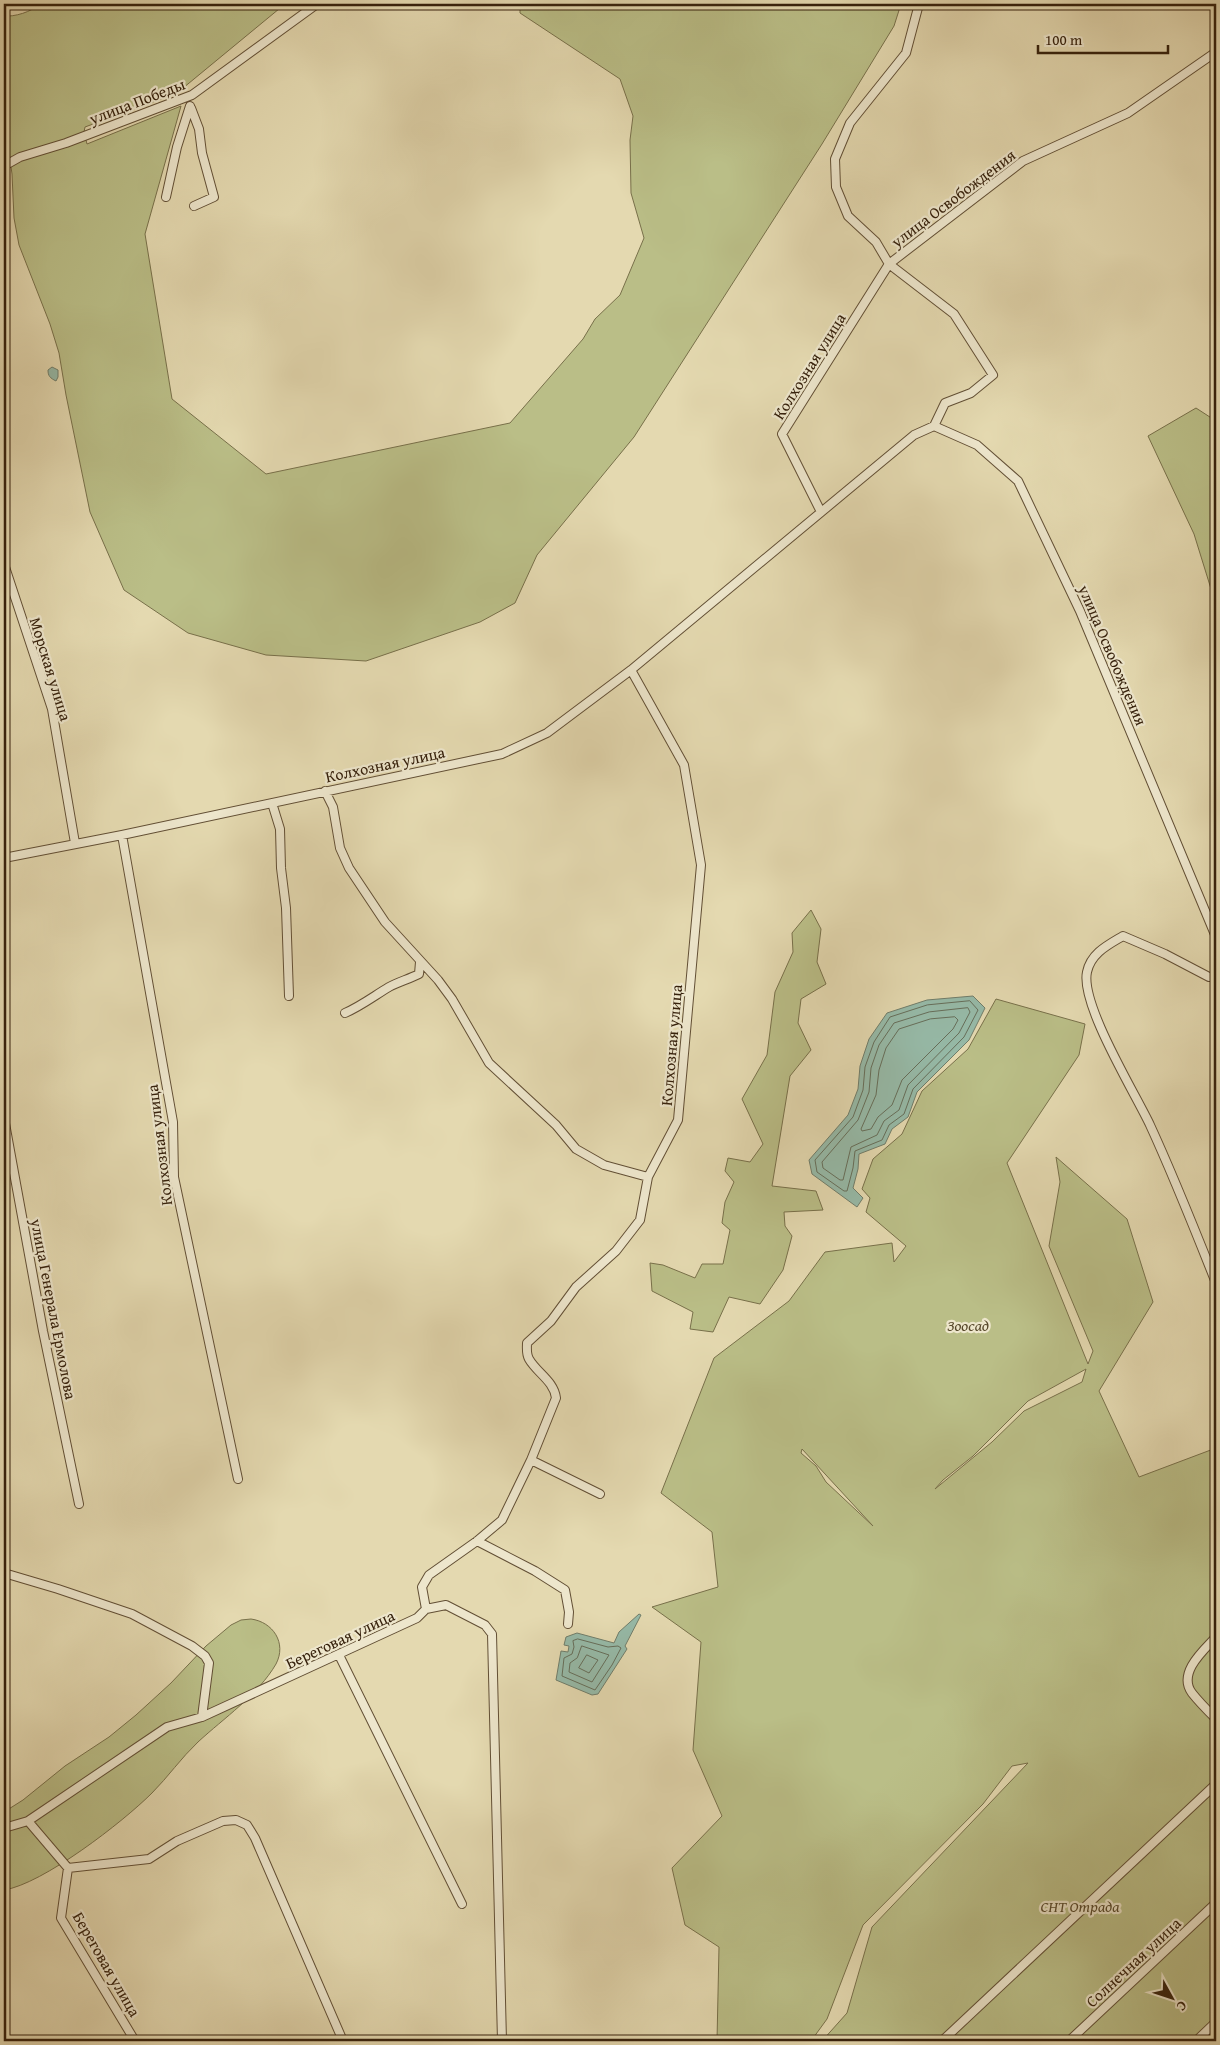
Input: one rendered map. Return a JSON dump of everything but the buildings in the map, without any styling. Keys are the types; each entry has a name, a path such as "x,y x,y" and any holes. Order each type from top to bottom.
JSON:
{"street":[{"name":"улица Победы","path":"4,166 20,158 187,98 317,4"},
{"name":"улица Освобождения","path":"919,4 906,53 850,123 835,159 836,187 848,216 876,242 889,264 954,314 993,375 971,393 944,403 934,426 977,445 1018,481 1080,611 1216,937"},
{"name":"улица Освобождения","path":"889,264 1023,161 1128,113 1216,52"},
{"path":"187,98 199,129 202,153 214,196 194,206"},
{"path":"166,197 177,147 191,108"},
{"name":"Колхозная улица","path":"821,512 782,434 889,264"},
{"name":"Колхозная улица","path":"4,858 122,835 502,754 548,734 630,670 914,435 934,426"},
{"name":"Морская улица","path":"4,564 52,709 75,843"},
{"name":"Колхозная улица","path":"531,1460 556,1398 551,1384 528,1358 527,1343 550,1322 576,1287 616,1251 640,1220 648,1177 678,1120 701,865 684,765 630,670"},
{"path":"325,791 333,807 340,848 349,868 385,922 438,980 452,999 489,1062 556,1125 576,1149 604,1165 648,1177"},
{"path":"272,803 280,829 286,908 289,996"},
{"name":"Колхозная улица","path":"122,835 173,1122 174,1178 238,1479"},
{"path":"1216,977 1209,977 1165,954 1123,936 1098,951 1087,972 1089,1001 1107,1041 1150,1125 1216,1283"},
{"path":"344,1013 361,1006 392,986 418,974 420,962"},
{"name":"улица Генерала Ермолова","path":"4,1118 5,1133 43,1331 79,1504"},
{"path":"502,2041 492,1634 485,1625 446,1605 426,1609 422,1587 429,1575 477,1541 502,1520 531,1460 600,1494"},
{"path":"477,1541 565,1590 569,1612 568,1624"},
{"path":"4,1573 132,1614 192,1646 209,1663 202,1717"},
{"name":"Береговая улица","path":"4,1828 28,1821 167,1727 202,1717 339,1655 417,1618 426,1609"},
{"path":"1216,1637 1194,1660 1188,1674 1190,1691 1216,1719"},
{"path":"339,1655 462,1904"},
{"path":"942,2041 1216,1784"},
{"path":"28,1821 68,1868 148,1858 177,1841 223,1821 236,1820 247,1825 255,1838 343,2041"},
{"name":"Береговая улица","path":"68,1868 61,1918 135,2041"},
{"name":"Солнечная улица","path":"1069,2041 1216,1903"},
{"path":"1196,2041 1216,2022"}],"green space":[{"path":"39,4 285,4 177,93 85,127 84,132 87,144 181,106 145,234 172,399 266,474 510,423 583,339 595,319 620,295 644,238 631,193 630,140 633,116 620,79 520,13 520,4 901,4 894,26 822,144 634,437 537,555 515,603 480,622 366,661 266,655 188,633 124,590 90,512 59,353 50,324 19,245 14,218 12,174 9,152 4,137 4,16 23,13"},
{"path":"1196,408 1216,421 1216,605 1194,534 1148,436"},
{"path":"811,910 821,929 817,962 826,984 801,999 798,1023 811,1050 790,1076 772,1186 816,1191 823,1210 784,1212 785,1226 792,1236 783,1270 760,1304 729,1297 713,1332 690,1329 693,1312 652,1291 650,1263 663,1265 695,1278 702,1264 723,1264 730,1230 722,1223 725,1202 734,1182 725,1171 728,1158 750,1162 763,1144 742,1099 767,1055 775,992 793,952 792,933"},
{"path":"996,999 1085,1024 1079,1055 1007,1163 1088,1364 1093,1351 1049,1246 1060,1182 1056,1157 1127,1219 1153,1302 1099,1391 1139,1477 1216,1448 1216,2041 822,2041 847,2013 872,1927 1028,1763 1012,1766 983,1804 863,1925 827,2019 811,2041 717,2041 719,1947 685,1925 672,1868 722,1816 693,1750 701,1642 652,1607 718,1587 712,1532 661,1493 714,1358 789,1301 825,1252 892,1243 894,1262 906,1246 866,1212 870,1198 862,1189 873,1159 902,1134 922,1091 968,1049","holes":["1086,1369 1082,1382 1024,1411 992,1442 935,1489 943,1480 973,1456 1028,1401","802,1449 873,1526 826,1482 816,1466 801,1453"]},
{"path":"251,1619 266,1624 279,1641 280,1649 276,1664 260,1686 198,1742 164,1781 122,1820 82,1850 40,1876 4,1890 4,1812 23,1800 65,1766 109,1737 136,1715 171,1683 206,1646 231,1625 241,1620"}],"water":[{"path":"52,367 58,370 56,381 48,374 48,370"},
{"path":"973,996 985,1008 969,1040 917,1092 908,1117 892,1129 885,1144 859,1154 858,1169 853,1188 863,1198 857,1207 812,1174 809,1160 848,1115 858,1089 860,1066 869,1039 887,1013 927,1000"},
{"path":"639,1614 641,1615 625,1646 627,1649 598,1694 592,1695 556,1680 561,1651 568,1652 569,1646 564,1645 566,1637 577,1633 614,1643 619,1632"}],"park label":[{"name":"Зоосад","path":"968,1325"},
{"name":"СНТ Отрада","path":"1080,1906"}]}
